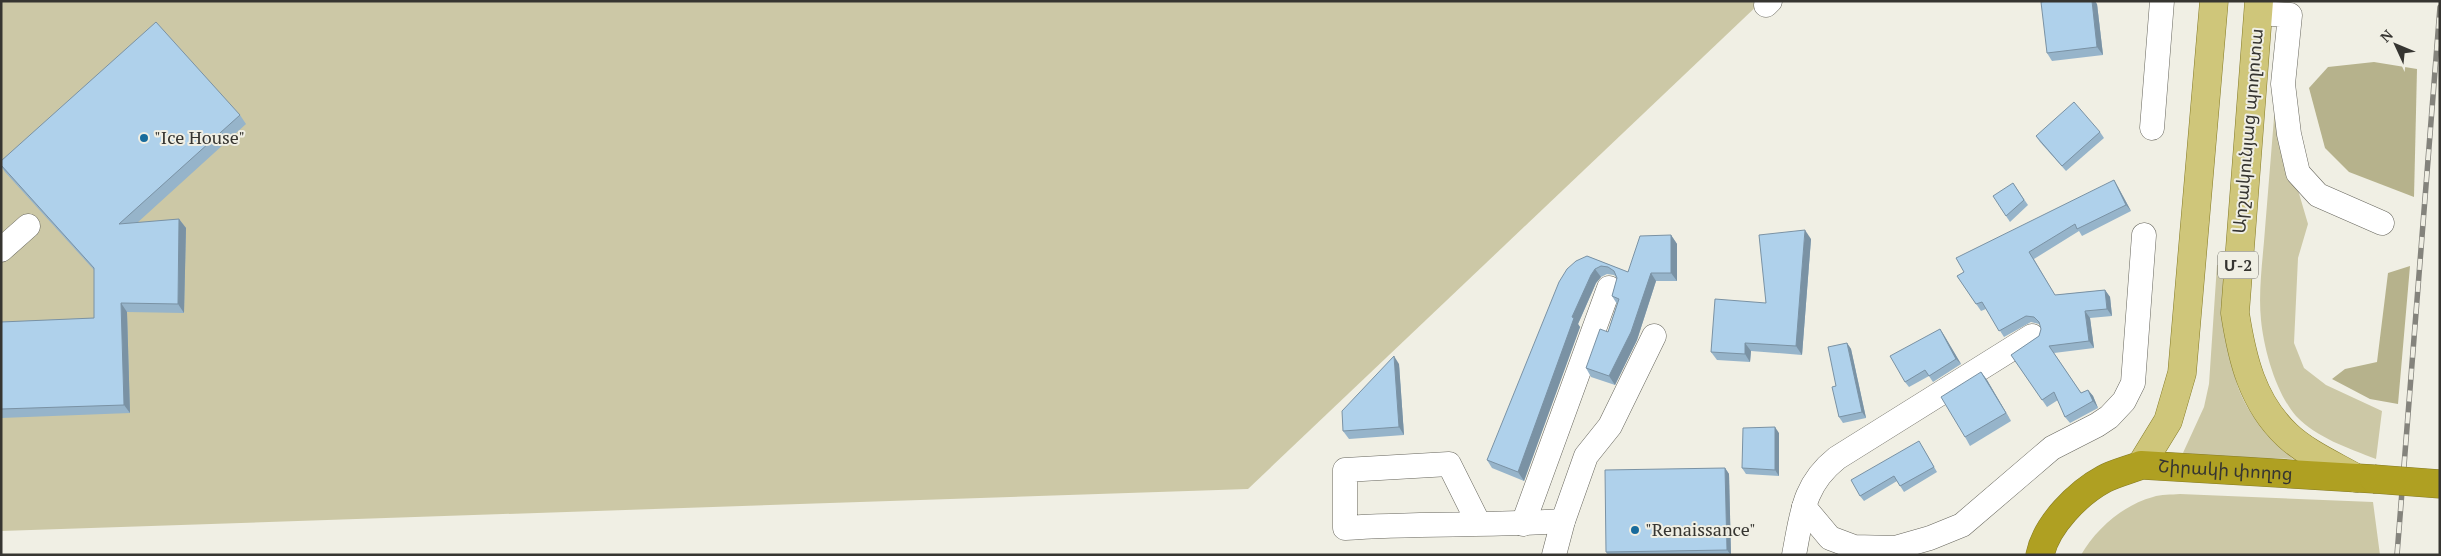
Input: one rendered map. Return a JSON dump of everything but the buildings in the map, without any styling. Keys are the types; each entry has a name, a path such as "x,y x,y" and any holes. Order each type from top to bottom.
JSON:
{"highway":[{"name":"Շիրակի փողոց","path":"2034,551 2065,509 2104,478 2141,466 2440,484"}],"main road":[{"name":"Մ-2","path":"2141,466 2168,421 2182,373 2214,1"},
{"name":"Արշակունյաց պողոտա","path":"2258,7 2235,313 2241,352 2256,393 2287,435 2365,479"}],"lane":[{"path":"2152,128 2162,1"},
{"path":"2258,7 2296,8 2283,84 2289,134 2298,173 2318,195 2382,223"},
{"path":"1,250 28,226"},
{"path":"1804,507 1830,538 1854,547 1895,548 1930,538 1962,525 2052,448 2097,425 2124,401 2133,383 2144,235"},
{"path":"1524,524 1610,288"},
{"path":"1554,555 1563,521 1586,456 1610,426 1654,336"},
{"path":"1794,555 1808,490 1822,470 1838,458 2032,336"},
{"path":"1479,524 1449,464 1345,470 1345,528 1389,525 1524,524 1563,521"}],"shaded area":[{"path":"1,1 1762,1 1248,489 1,531"},
{"path":"2374,62 2417,69 2414,197 2349,172 2325,148 2309,88 2328,67"},
{"path":"2277,81 2288,156 2308,224 2298,258 2294,343 2304,368 2326,385 2382,411 2376,459 2323,436 2304,424 2289,407 2283,396 2268,357 2261,320 2260,286"},
{"path":"2217,265 2224,265 2227,334 2229,352 2237,385 2254,417 2293,459 2182,455 2204,407 2209,384"},
{"path":"2410,266 2398,404 2370,399 2332,379 2345,369 2377,362 2388,273"},
{"path":"2180,494 2373,502 2380,555 2081,555 2102,527 2121,512 2156,496"}],"railway":[{"path":"2397,555 2440,7"}],"place":[{"name":"\"Ice House\"","path":"144,138"},
{"name":"\"Renaissance\"","path":"1635,530"}]}
